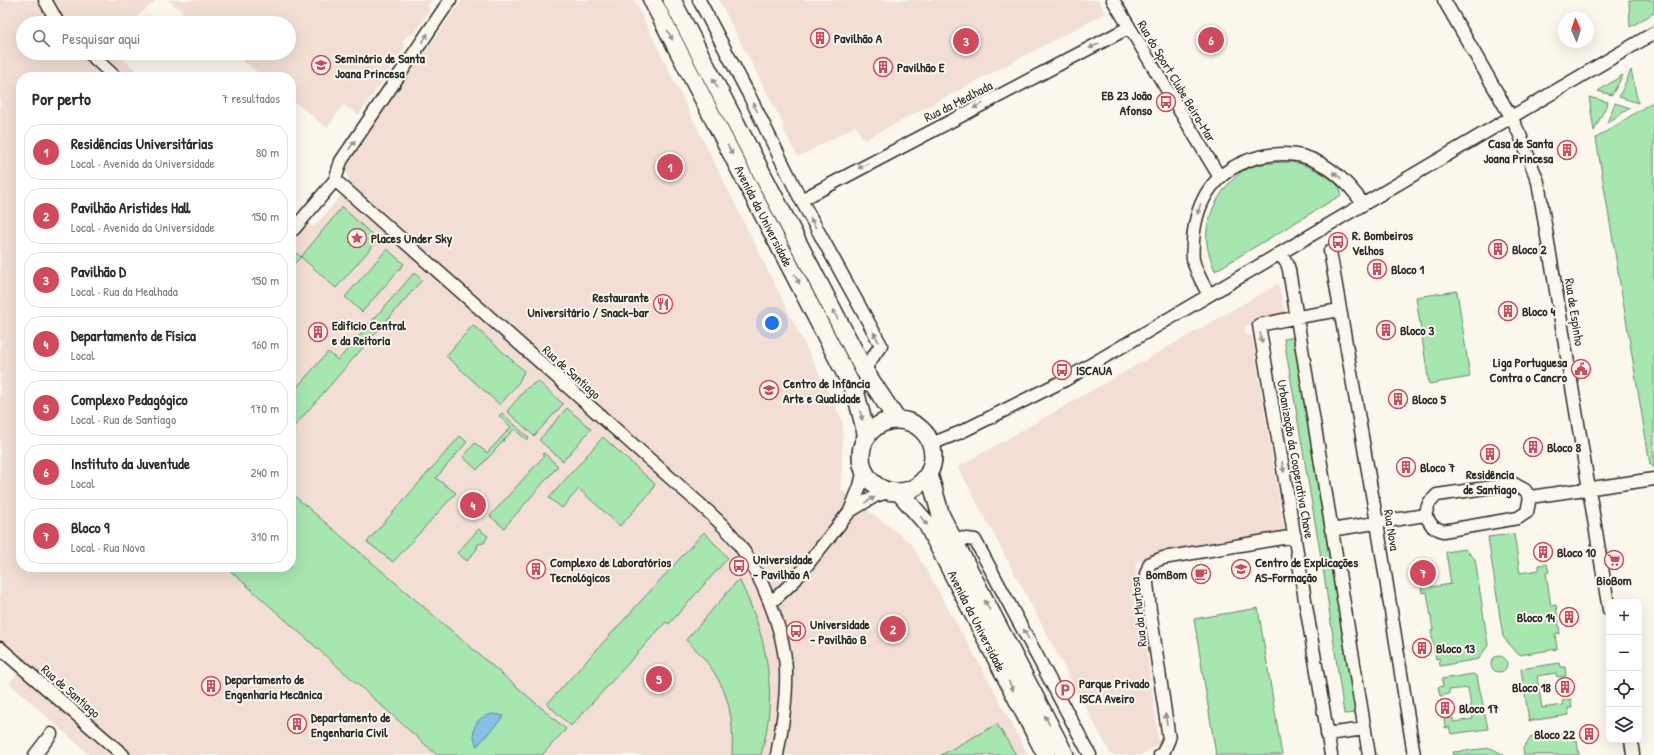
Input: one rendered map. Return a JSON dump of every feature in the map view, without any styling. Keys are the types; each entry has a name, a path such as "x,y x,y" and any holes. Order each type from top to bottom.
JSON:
{"main road":[{"name":"Avenida da Universidade","path":"652,0 856,394 867,437"},
{"name":"Avenida da Universidade","path":"672,0 864,370 897,420"},
{"path":"897,420 908,422 918,427 926,434 931,444 933,454 932,464 928,474 921,483 911,490 895,492 874,484 864,469 861,458 862,447 867,437 875,428 885,423 897,420"},
{"name":"Avenida da Universidade","path":"928,474 941,516 1065,755"},
{"name":"Avenida da Universidade","path":"895,492 927,524 1046,755"}],"street":[{"path":"44,0 54,16"},
{"path":"296,225 335,180 341,161 450,0"},
{"path":"699,0 750,95 801,200 881,345 864,370"},
{"name":"Rua do Sport Clube Beira-Mar","path":"1113,0 1128,28 1219,176"},
{"name":"Rua de Espinho","path":"1444,0 1520,135 1538,182 1607,599"},
{"name":"Rua da Mealhada","path":"801,200 1128,28"},
{"path":"931,444 968,428 1064,380 1654,34"},
{"path":"96,60 109,72"},
{"path":"1209,295 1193,259 1194,227 1199,208 1206,193 1219,176 1234,166 1266,155 1284,154 1301,156 1319,162 1337,174 1352,189 1363,204"},
{"name":"Rua de Santiago","path":"335,180 702,506 738,543 764,587 770,602 778,628 786,670 784,717 777,755"},
{"name":"Rua Nova","path":"1330,251 1377,523 1414,755"},
{"path":"1280,254 1290,270 1331,530 1369,755"},
{"path":"1298,316 1340,310"},
{"name":"Urbanização da Cooperativa Chave","path":"1298,316 1259,325 1331,755"},
{"path":"770,602 778,597 795,580 850,511 860,486 864,469"},
{"path":"1530,497 1654,479"},
{"path":"1514,484 1525,490 1530,497 1527,512 1518,518 1442,530 1433,527 1425,515 1429,503 1438,495 1514,484"},
{"path":"850,511 875,496 895,492"},
{"path":"1331,530 1425,515"},
{"path":"952,536 975,540 1090,755"},
{"name":"Rua da Murtosa","path":"1160,755 1163,753 1169,739 1146,574 1150,563 1163,558 1295,536"},
{"name":"Rua de Santiago","path":"0,648 123,755"},
{"path":"1327,734 1365,729"},
{"path":"35,755 51,734"},
{"path":"1631,743 1633,755"}],"shaded area":[{"path":"0,0 156,0 138,16 16,16 16,60 125,60 138,72 16,72 16,572 296,572 296,214 314,227 350,185 346,170 351,155 462,0 634,0 843,422 841,490 911,543 993,688 1028,755 90,755 9,683 19,672 0,648"},
{"name":"Seminário de Santa Joana Princesa","path":"168,0 436,0 431,1 428,6 430,10 414,34 409,34 403,41 405,47 359,115 343,105 327,128 296,103 296,72 257,72 242,60 296,60 296,16 187,16"},
{"path":"719,0 1098,0 1106,13 864,140 856,126 798,157 782,127 784,126"},
{"path":"1278,284 1286,316 1245,326 1245,334 1252,336 1285,535 1135,562 1159,744 1141,755 1111,755 958,467"}],"green space":[{"path":"1629,0 1654,0 1654,13 1630,27"},
{"path":"1631,70 1638,103 1619,97"},
{"path":"1623,75 1612,95 1598,91"},
{"path":"1589,97 1608,102 1594,131"},
{"path":"1654,101 1654,468 1650,464 1596,138"},
{"path":"1615,103 1630,108 1607,123"},
{"path":"1284,162 1302,164 1324,175 1337,185 1341,195 1215,271 1209,254 1207,233 1209,221 1218,198 1234,178 1243,171 1257,165"},
{"path":"342,207 378,240 336,288 301,257"},
{"path":"387,249 404,264 362,312 345,297"},
{"path":"296,253 301,257 296,262"},
{"path":"414,273 422,280 296,424 296,388 328,352 338,360"},
{"path":"1457,291 1470,377 1429,384 1416,297"},
{"path":"473,325 524,371 519,382 500,405 446,356"},
{"path":"1295,337 1358,713 1344,714 1325,581 1284,339"},
{"path":"538,381 563,404 534,436 507,411 527,388"},
{"path":"567,408 591,429 563,461 539,440"},
{"path":"502,413 529,438 527,440 514,429 477,470 463,457 475,443 487,453 511,427 499,416"},
{"path":"460,436 467,442 436,478 456,493 393,562 367,542"},
{"path":"603,437 655,484 651,492 620,526 579,489 562,508 549,498"},
{"path":"544,453 558,466 504,528 490,516 544,456 542,454"},
{"path":"296,497 566,729 542,755 437,755 232,572 296,572"},
{"path":"479,529 488,536 484,543 478,544 477,549 467,561 457,553"},
{"path":"704,532 728,558 669,624 666,622 571,726 547,704"},
{"path":"1514,534 1520,573 1539,570 1539,565 1547,564 1549,572 1546,573 1551,606 1556,605 1560,633 1555,634 1557,649 1519,655 1503,637 1488,537"},
{"path":"1465,549 1475,559 1488,645 1479,659 1440,666 1439,658 1436,659 1431,631 1433,630 1427,592 1422,593 1421,584 1430,583 1431,587 1451,584 1446,552"},
{"path":"739,579 757,622 767,665 769,709 761,755 732,755 731,721 729,706 724,692 718,678 709,665 686,640"},
{"path":"1258,608 1282,755 1216,755 1194,619"},
{"path":"1499,656 1505,658 1507,664 1505,670 1499,672 1493,670 1491,664 1493,658"},
{"path":"1559,663 1560,667 1565,667 1566,676 1557,677 1556,673 1537,676 1542,708 1563,705 1562,701 1571,699 1572,708 1568,708 1569,715 1529,721 1521,669"},
{"path":"1473,674 1477,676 1488,729 1451,734 1449,727 1445,728 1444,719 1453,718 1453,722 1473,719 1468,688 1449,690 1449,694 1440,696 1438,687 1443,686 1442,679"},
{"path":"997,724 1016,755 941,755"},
{"path":"1572,733 1573,741 1577,740 1579,755 1524,755 1523,748 1532,736"},
{"path":"1491,748 1504,755 1454,755 1453,752"}],"water":[{"path":"494,714 504,716 477,746 474,734 476,724 483,717"}],"place":[{"name":"Pavilhão A","path":"820,38"},
{"name":"Instituto da Juventude","path":"1211,40"},
{"name":"Pavilhão D","path":"966,41"},
{"name":"Seminário de Santa Joana Princesa","path":"321,65"},
{"name":"Pavilhão E","path":"883,67"},
{"name":"EB 23 João Afonso","path":"1166,102"},
{"name":"Casa de Santa Joana Princesa","path":"1567,150"},
{"name":"Residências Universitárias","path":"670,167"},
{"name":"Places Under Sky","path":"357,238"},
{"name":"R. Bombeiros Velhos","path":"1338,242"},
{"name":"Bloco 2","path":"1498,249"},
{"name":"Bloco 1","path":"1377,269"},
{"name":"Restaurante Universitário / Snack-bar","path":"663,304"},
{"name":"Bloco 4","path":"1508,311"},
{"name":"Bloco 3","path":"1386,330"},
{"name":"Edifício Central e da Reitoria","path":"318,332"},
{"name":"Liga Portuguesa Contra o Cancro","path":"1581,369"},
{"name":"ISCAUA","path":"1062,370"},
{"name":"Centro de Infância Arte e Qualidade","path":"769,390"},
{"name":"Bloco 5","path":"1398,399"},
{"name":"Bloco 8","path":"1533,447"},
{"name":"Residência de Santiago","path":"1490,454"},
{"name":"Bloco 7","path":"1406,467"},
{"name":"Departamento de Física","path":"473,505"},
{"name":"Bloco 10","path":"1543,552"},
{"name":"BioBom","path":"1614,560"},
{"name":"Universidade - Pavilhão A","path":"739,566"},
{"name":"Complexo de Laboratórios Tecnológicos","path":"536,569"},
{"name":"Centro de Explicações AS-Formação","path":"1241,569"},
{"name":"Bloco 9","path":"1423,573"},
{"name":"BomBom","path":"1201,574"},
{"name":"Bloco 14","path":"1569,617"},
{"name":"Pavilhão Aristides Hall","path":"893,629"},
{"name":"Universidade - Pavilhão B","path":"796,631"},
{"name":"Bloco 13","path":"1422,648"},
{"name":"Complexo Pedagógico","path":"659,679"},
{"name":"Departamento de Engenharia Mecânica","path":"211,686"},
{"name":"Bloco 18","path":"1565,687"},
{"name":"Parque Privado ISCA Aveiro","path":"1065,690"},
{"name":"Bloco 17","path":"1445,708"},
{"name":"Departamento de Engenharia Civil","path":"297,724"},
{"name":"Bloco 22","path":"1589,734"}]}
